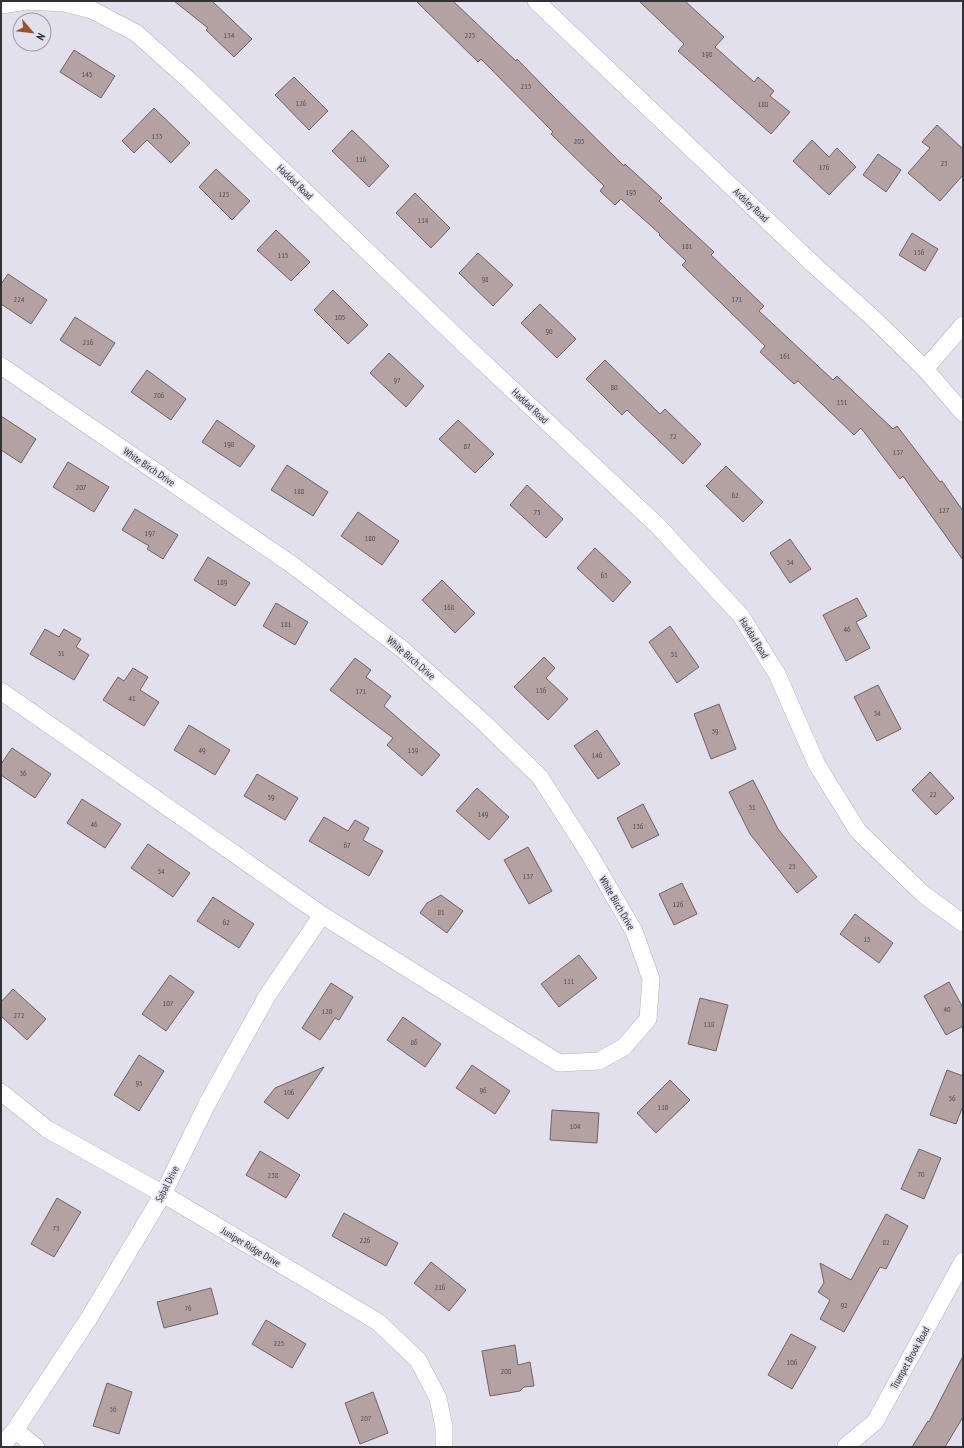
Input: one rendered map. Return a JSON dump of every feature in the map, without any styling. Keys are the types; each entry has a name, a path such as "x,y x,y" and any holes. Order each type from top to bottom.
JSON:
{"street":[{"name":"Haddad Road","path":"1,4 27,1 64,3 92,10 136,33 191,82 462,342 658,526 741,616 777,674 817,765 858,831 923,894 963,923"},
{"name":"Ardsley Road","path":"536,1 813,264 875,320 925,369 963,413"},
{"path":"925,369 963,325"},
{"name":"White Birch Drive","path":"1,366 294,566 402,649 482,720 540,777 588,852 634,930 651,979 648,1019 624,1047 599,1061 559,1063 322,914 1,691"},
{"name":"Sabal Drive","path":"1,1447 15,1430 89,1318 163,1194 207,1104 267,996 322,914"},
{"name":"Juniper Ridge Drive","path":"1,1092 47,1129 163,1194 378,1322 418,1360 438,1398 444,1427 444,1447"},
{"name":"Trumpet Brook Road","path":"846,1446 875,1422 963,1262"},
{"path":"15,1430 36,1447"}],"building":[{"path":"174,1 212,1 252,39 234,57 206,30 208,28"},
{"path":"416,1 453,1 516,61 517,59 624,166 625,164 662,198 659,201 714,252 711,255 764,306 759,311 833,380 837,376 893,429 897,426 940,482 942,481 963,511 963,560 903,476 900,479 861,428 854,435 798,381 794,384 760,352 765,346 682,265 686,261 659,235 660,234 621,199 615,205 600,191 604,186 551,134 553,132 481,59 478,62"},
{"path":"639,1 685,1 724,37 715,47 754,82 758,77 774,91 770,96 790,112 771,134 678,51 684,44"},
{"path":"74,50 115,76 101,98 60,72"},
{"path":"294,77 328,111 309,130 275,95"},
{"path":"154,108 190,143 171,163 147,140 134,153 122,141"},
{"path":"937,125 963,149 963,175 940,201 908,173 930,148 922,142"},
{"path":"352,130 389,166 369,187 332,151"},
{"path":"812,140 829,157 837,148 856,167 829,195 793,161"},
{"path":"878,154 901,170 886,192 863,175"},
{"path":"216,169 250,201 232,220 199,187"},
{"path":"415,193 450,228 431,248 396,213"},
{"path":"276,230 310,262 291,281 257,250"},
{"path":"912,233 938,249 925,271 899,255"},
{"path":"478,253 513,285 493,306 459,273"},
{"path":"8,274 47,300 31,324 1,304 1,284"},
{"path":"333,290 368,325 348,344 314,310"},
{"path":"540,304 576,339 557,358 521,323"},
{"path":"75,317 115,343 100,366 60,340"},
{"path":"389,353 424,386 406,407 370,373"},
{"path":"605,360 660,414 665,409 701,444 683,464 627,410 622,415 586,379"},
{"path":"147,370 186,399 171,420 131,392"},
{"path":"1,416 36,439 21,463 1,450"},
{"path":"217,420 255,446 240,467 202,442"},
{"path":"458,420 494,454 475,473 439,439"},
{"path":"68,462 109,487 94,512 53,487"},
{"path":"287,465 328,492 313,516 271,490"},
{"path":"726,466 763,502 743,522 706,486"},
{"path":"527,485 563,519 546,538 510,505"},
{"path":"135,509 178,535 163,559 147,549 149,546 122,530"},
{"path":"358,512 399,541 382,565 341,536"},
{"path":"790,539 811,569 790,583 770,553"},
{"path":"595,548 631,582 613,602 577,568"},
{"path":"208,557 250,583 235,606 194,580"},
{"path":"442,580 475,613 455,633 422,600"},
{"path":"857,598 867,616 856,622 870,648 846,661 823,615"},
{"path":"276,603 308,622 295,645 263,626"},
{"path":"670,626 699,667 677,683 649,642"},
{"path":"45,629 59,637 64,629 81,639 76,647 89,655 74,680 30,654"},
{"path":"544,657 555,668 546,678 568,699 548,720 514,687"},
{"path":"355,658 371,670 366,677 391,696 384,706 440,755 422,776 387,745 393,738 330,690"},
{"path":"133,668 148,677 140,690 159,702 144,726 103,700 118,677 124,681"},
{"path":"878,685 901,729 877,741 854,697"},
{"path":"719,704 736,749 711,759 694,714"},
{"path":"189,725 230,750 215,775 174,750"},
{"path":"597,730 620,764 598,779 574,746"},
{"path":"12,748 51,774 35,798 1,775 1,764"},
{"path":"930,772 954,798 936,815 912,790"},
{"path":"257,774 298,798 285,820 244,796"},
{"path":"753,780 778,829 817,877 797,893 750,834 729,792"},
{"path":"477,788 509,817 489,840 456,811"},
{"path":"82,799 121,824 105,848 67,823"},
{"path":"643,804 659,835 632,848 617,818"},
{"path":"324,817 348,831 355,820 369,828 363,840 383,851 369,876 309,841"},
{"path":"148,844 190,873 173,897 131,868"},
{"path":"528,847 552,891 529,904 504,860"},
{"path":"682,883 697,914 674,925 659,894"},
{"path":"441,895 463,911 447,933 420,913 427,903"},
{"path":"213,897 254,924 239,948 197,921"},
{"path":"855,914 893,943 879,963 840,934"},
{"path":"579,955 597,978 559,1007 541,984"},
{"path":"170,975 194,992 166,1031 142,1014"},
{"path":"949,982 963,1008 963,1026 946,1035 924,996"},
{"path":"331,983 353,997 339,1020 335,1018 320,1040 302,1028"},
{"path":"13,989 46,1019 27,1040 1,1016 1,1002"},
{"path":"700,998 728,1005 716,1051 688,1044"},
{"path":"403,1017 441,1044 425,1067 387,1040"},
{"path":"139,1055 164,1071 139,1111 114,1095"},
{"path":"472,1065 510,1091 495,1114 456,1088"},
{"path":"324,1067 288,1119 264,1102 275,1088"},
{"path":"947,1070 963,1076 963,1106 956,1124 930,1115"},
{"path":"670,1080 690,1100 656,1133 637,1113"},
{"path":"552,1110 599,1113 597,1143 550,1140"},
{"path":"919,1149 941,1158 924,1199 901,1189"},
{"path":"260,1151 300,1175 286,1198 246,1175"},
{"path":"57,1198 81,1212 54,1257 31,1244"},
{"path":"344,1213 398,1243 386,1266 332,1236"},
{"path":"886,1214 908,1226 886,1269 880,1267 844,1332 820,1319 830,1300 818,1292 824,1283 820,1263 851,1280"},
{"path":"431,1262 466,1290 449,1311 414,1283"},
{"path":"211,1288 218,1314 164,1328 157,1302"},
{"path":"266,1320 306,1344 292,1368 252,1344"},
{"path":"791,1334 816,1347 792,1389 768,1375"},
{"path":"515,1345 518,1365 530,1362 534,1386 524,1387 520,1391 490,1396 482,1351"},
{"path":"963,1356 963,1417 945,1447 912,1447 928,1421 929,1422"},
{"path":"107,1383 132,1392 119,1434 93,1426"},
{"path":"373,1392 388,1433 360,1444 345,1403"}]}
